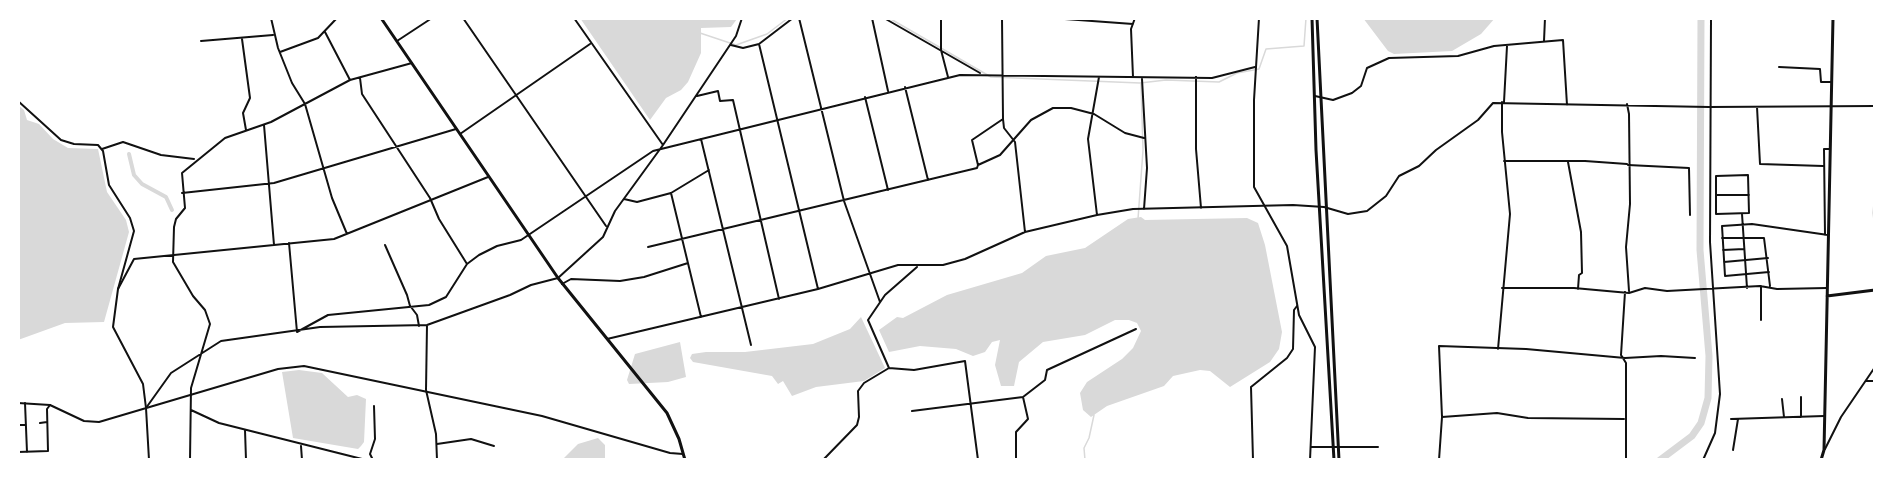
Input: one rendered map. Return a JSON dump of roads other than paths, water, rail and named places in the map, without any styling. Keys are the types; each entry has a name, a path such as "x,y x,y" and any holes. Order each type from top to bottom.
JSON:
{"main road":[{"path":"381,18 562,284 645,385 674,426 685,460"},
{"path":"1312,18 1319,207 1334,460"},
{"path":"1317,18 1317,96 1339,460"},
{"path":"1821,460 1824,450 1833,18"},
{"path":"1827,296 1875,290"}],"street":[{"path":"271,18 274,35 292,83 305,104 332,198 347,234"},
{"path":"280,52 318,38 337,18"},
{"path":"397,41 432,18"},
{"path":"463,18 606,226"},
{"path":"574,18 590,44 663,145"},
{"path":"146,408 171,374 221,340 297,332 320,327 427,325 510,296 531,285 558,278 597,244 623,199 663,145 730,44 742,18"},
{"path":"730,44 743,48 759,44 793,18"},
{"path":"800,18 844,201 880,302"},
{"path":"872,18 888,91"},
{"path":"884,18 982,74"},
{"path":"940,18 941,50 948,78"},
{"path":"1002,18 1003,120 1004,128 1014,139 1025,232"},
{"path":"1051,18 1133,24"},
{"path":"1133,78 1135,18"},
{"path":"1259,18 1254,187 1287,246 1297,306 1315,347 1310,460"},
{"path":"1544,41 1545,18"},
{"path":"1703,460 1715,433 1719,410 1710,242 1711,18"},
{"path":"324,31 350,80"},
{"path":"201,41 274,35"},
{"path":"242,39 250,98 243,113 247,131"},
{"path":"1317,96 1333,100 1352,93 1361,86 1367,68 1389,58 1458,56 1494,46 1563,40 1567,105"},
{"path":"459,134 590,44"},
{"path":"759,44 818,289"},
{"path":"1498,349 1510,214 1504,161 1503,102 1507,46"},
{"path":"190,460 191,393 195,370 210,329 210,318 193,296 171,255 176,219 185,208 182,173 225,138 264,124 350,80 412,63"},
{"path":"297,332 327,315 429,305 446,297 467,264 487,251 528,236 659,149 739,127 948,78 1001,74 1142,79 1166,76 1217,78 1237,69 1256,66"},
{"path":"1779,67 1820,69 1821,82 1832,82"},
{"path":"359,77 362,94 430,198 439,219 467,264"},
{"path":"1097,215 1088,139 1099,77"},
{"path":"1196,77 1196,149 1201,208"},
{"path":"1142,79 1143,138 1147,168 1143,209"},
{"path":"905,87 928,180"},
{"path":"695,97 718,91 720,101 733,100 779,299"},
{"path":"865,97 888,190"},
{"path":"18,101 61,140 69,143 95,144 102,149 109,185 130,218 134,231 118,289 113,327 143,384 149,460"},
{"path":"607,339 779,299 898,265 943,265 965,259 1025,232 1097,215 1137,209 1264,206 1324,207 1347,214 1370,210 1386,196 1402,174 1419,166 1436,150 1478,120 1490,104 1503,102 1696,107 1875,106"},
{"path":"1626,460 1624,358 1621,355 1627,292 1626,248 1629,222 1629,114 1627,104"},
{"path":"1757,107 1760,164 1823,166"},
{"path":"648,247 977,168 978,165 1000,155 1046,110 1071,108 1094,114 1125,133 1143,138"},
{"path":"978,165 972,140 1003,120"},
{"path":"264,124 274,245"},
{"path":"182,193 269,184 456,129"},
{"path":"701,139 751,345"},
{"path":"102,149 123,142 178,159 197,159"},
{"path":"1769,272 1725,276 1722,226 1743,225 1827,235 1823,166 1824,149 1830,149"},
{"path":"1504,161 1689,168 1690,215"},
{"path":"1568,162 1581,232 1582,273 1579,275 1578,289"},
{"path":"623,199 637,202 671,193 709,170"},
{"path":"1748,175 1749,213 1716,214 1716,195 1716,176 1748,175"},
{"path":"118,289 135,259 334,239 430,198 488,177"},
{"path":"671,193 700,317"},
{"path":"1716,195 1749,195"},
{"path":"1742,214 1747,288"},
{"path":"1722,238 1764,238 1770,286"},
{"path":"289,243 297,332"},
{"path":"385,245 408,295 411,307 417,315 419,326"},
{"path":"1723,250 1744,249"},
{"path":"1724,262 1768,258"},
{"path":"562,284 571,279 620,281 644,277 687,263"},
{"path":"889,368 868,320 880,302 902,278 919,265"},
{"path":"1502,288 1627,292 1645,288 1667,291 1761,286 1777,289 1827,288"},
{"path":"1761,286 1761,320"},
{"path":"1252,460 1251,387 1287,358 1294,344 1294,310 1297,306"},
{"path":"427,325 426,390 437,444 437,460"},
{"path":"912,411 1023,397 1045,381 1047,370 1136,329"},
{"path":"1439,460 1442,417 1439,346 1613,355 1624,358 1637,356 1695,358"},
{"path":"823,460 857,425 858,392 864,383 889,368 914,370 965,361 978,460"},
{"path":"18,403 50,405 91,422 111,419 191,393 278,369 304,366 542,416 670,453 683,454"},
{"path":"1824,450 1841,417 1875,367"},
{"path":"1866,381 1875,381"},
{"path":"1016,460 1016,432 1028,418 1023,397"},
{"path":"1801,397 1801,417"},
{"path":"1782,399 1784,417"},
{"path":"25,404 27,452"},
{"path":"18,452 48,451 47,409 50,405"},
{"path":"373,460 370,454 375,439 374,406"},
{"path":"191,410 211,421 301,446 366,460"},
{"path":"1442,417 1497,413 1528,418 1624,419"},
{"path":"1731,419 1824,416"},
{"path":"1733,450 1738,419"},
{"path":"40,423 47,422"},
{"path":"18,425 26,425"},
{"path":"245,430 246,460"},
{"path":"437,444 471,439 495,446"},
{"path":"301,446 302,460"},
{"path":"1311,447 1378,447"}],"waterway":[{"path":"700,33 736,45 767,34 788,18"},
{"path":"889,18 991,77 1140,83 1166,80 1219,82 1237,73 1259,69 1266,49 1304,46 1306,18"},
{"path":"1660,460 1692,436 1701,423 1708,398 1709,356 1700,250 1701,18"},
{"path":"1138,219 1143,150 1141,83"},
{"path":"129,154 134,175 142,184 166,197 172,210"},
{"path":"1875,168 1875,192"},
{"path":"1875,194 1873,213 1875,227"},
{"path":"1875,258 1875,273"},
{"path":"1085,460 1084,448 1089,438 1094,415"}]}
